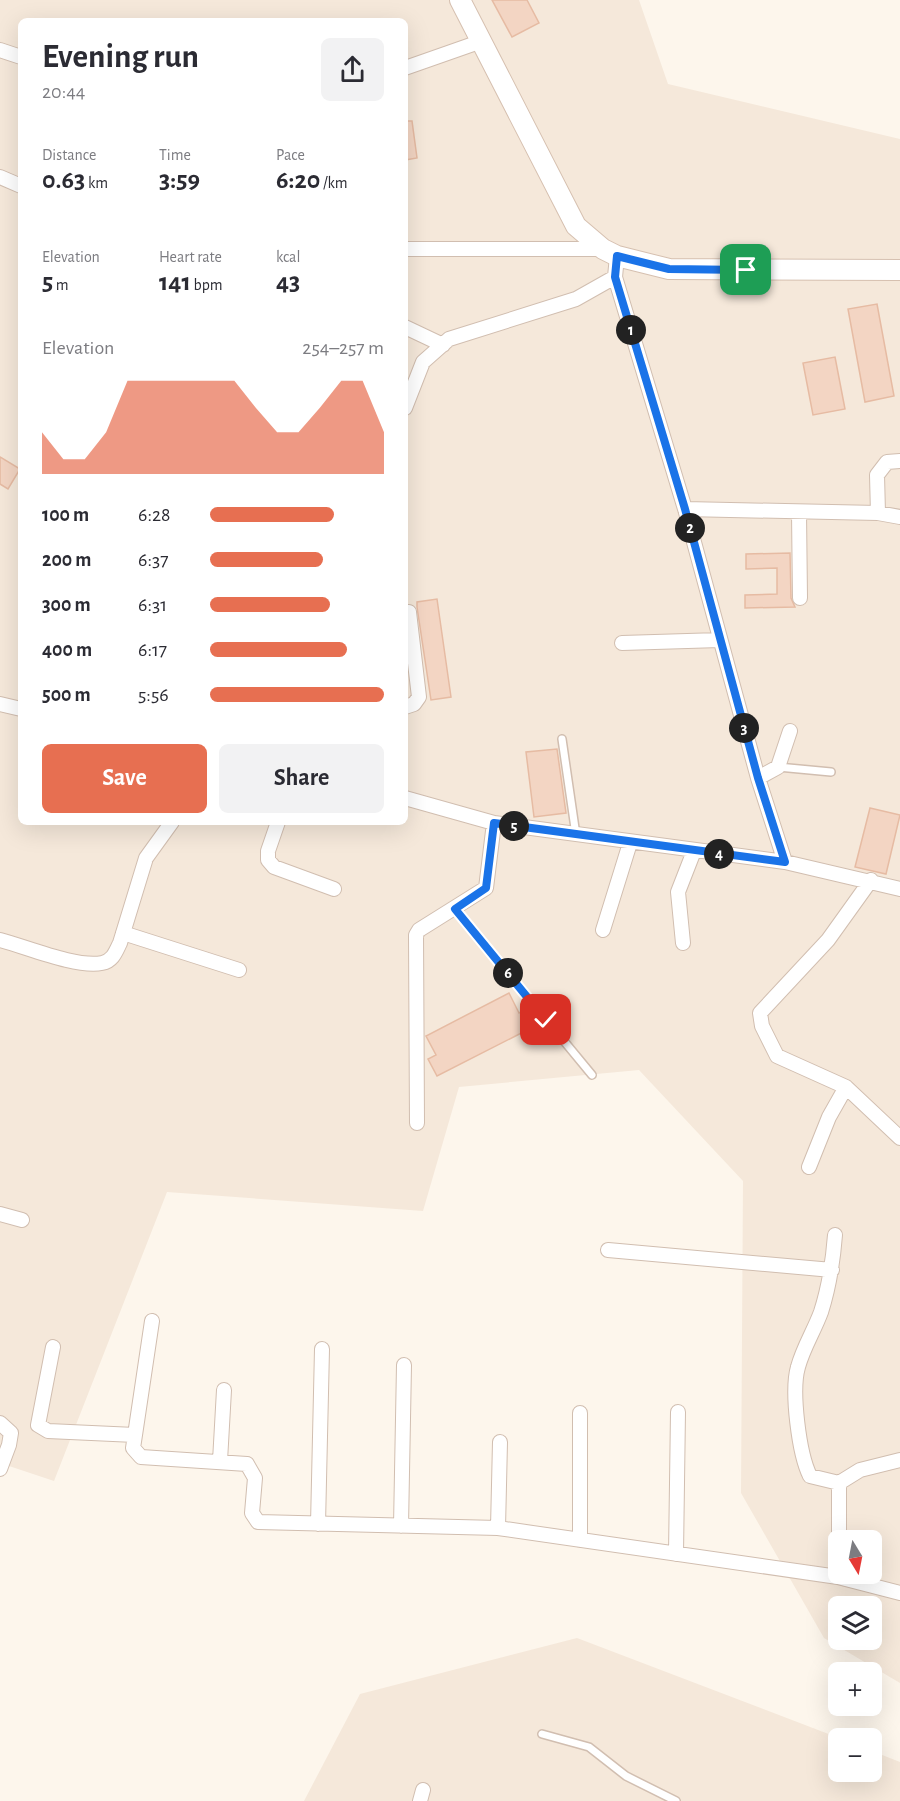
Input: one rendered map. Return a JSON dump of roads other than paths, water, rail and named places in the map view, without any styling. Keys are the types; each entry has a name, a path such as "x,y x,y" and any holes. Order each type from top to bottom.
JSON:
{"main road":[{"path":"460,0 576,226 610,252 669,269 900,270"}],"street":[{"path":"408,67 482,41"},
{"path":"0,50 18,56"},
{"path":"0,177 18,185"},
{"path":"408,249 610,252 615,277 685,509 758,778 785,862"},
{"path":"410,378 423,362 449,339 576,298 615,277"},
{"path":"408,328 443,345"},
{"path":"878,513 877,475 887,462 900,461"},
{"path":"685,509 878,513 900,517"},
{"path":"799,513 800,598"},
{"path":"408,706 414,704 419,697 409,612"},
{"path":"622,643 720,640"},
{"path":"0,704 18,708"},
{"path":"758,778 778,767 790,731"},
{"path":"408,799 494,823 785,862 871,880 900,889"},
{"path":"417,1123 416,935 419,930 486,888 494,823"},
{"path":"0,940 83,963 104,963 114,956 146,858 170,825"},
{"path":"277,825 268,851 268,860 274,867 334,889"},
{"path":"603,930 630,843"},
{"path":"683,943 678,892 694,851"},
{"path":"871,880 828,940 760,1013 762,1026 777,1056 846,1087 900,1138"},
{"path":"123,933 239,970"},
{"path":"809,1167 829,1117 846,1087"},
{"path":"0,1214 22,1220"},
{"path":"835,1235 832,1270 821,1312 797,1369 796,1401 804,1464 810,1476 839,1483 860,1470 900,1460"},
{"path":"608,1250 832,1270"},
{"path":"152,1321 133,1448 141,1457 247,1464 255,1478 252,1513 258,1522 498,1528 828,1574"},
{"path":"52,1347 38,1425 48,1431 135,1434"},
{"path":"318,1524 321,1349"},
{"path":"401,1526 405,1365"},
{"path":"220,1461 224,1390"},
{"path":"676,1554 678,1412"},
{"path":"580,1413 580,1540"},
{"path":"0,1423 11,1432 0,1469"},
{"path":"498,1528 501,1442"},
{"path":"839,1483 839,1530"},
{"path":"869,1584 900,1593"}],"lane":[{"path":"562,739 576,835"},
{"path":"778,767 831,772"},
{"path":"455,909 592,1075"},
{"path":"542,1734 590,1747 626,1776 676,1801"}]}
